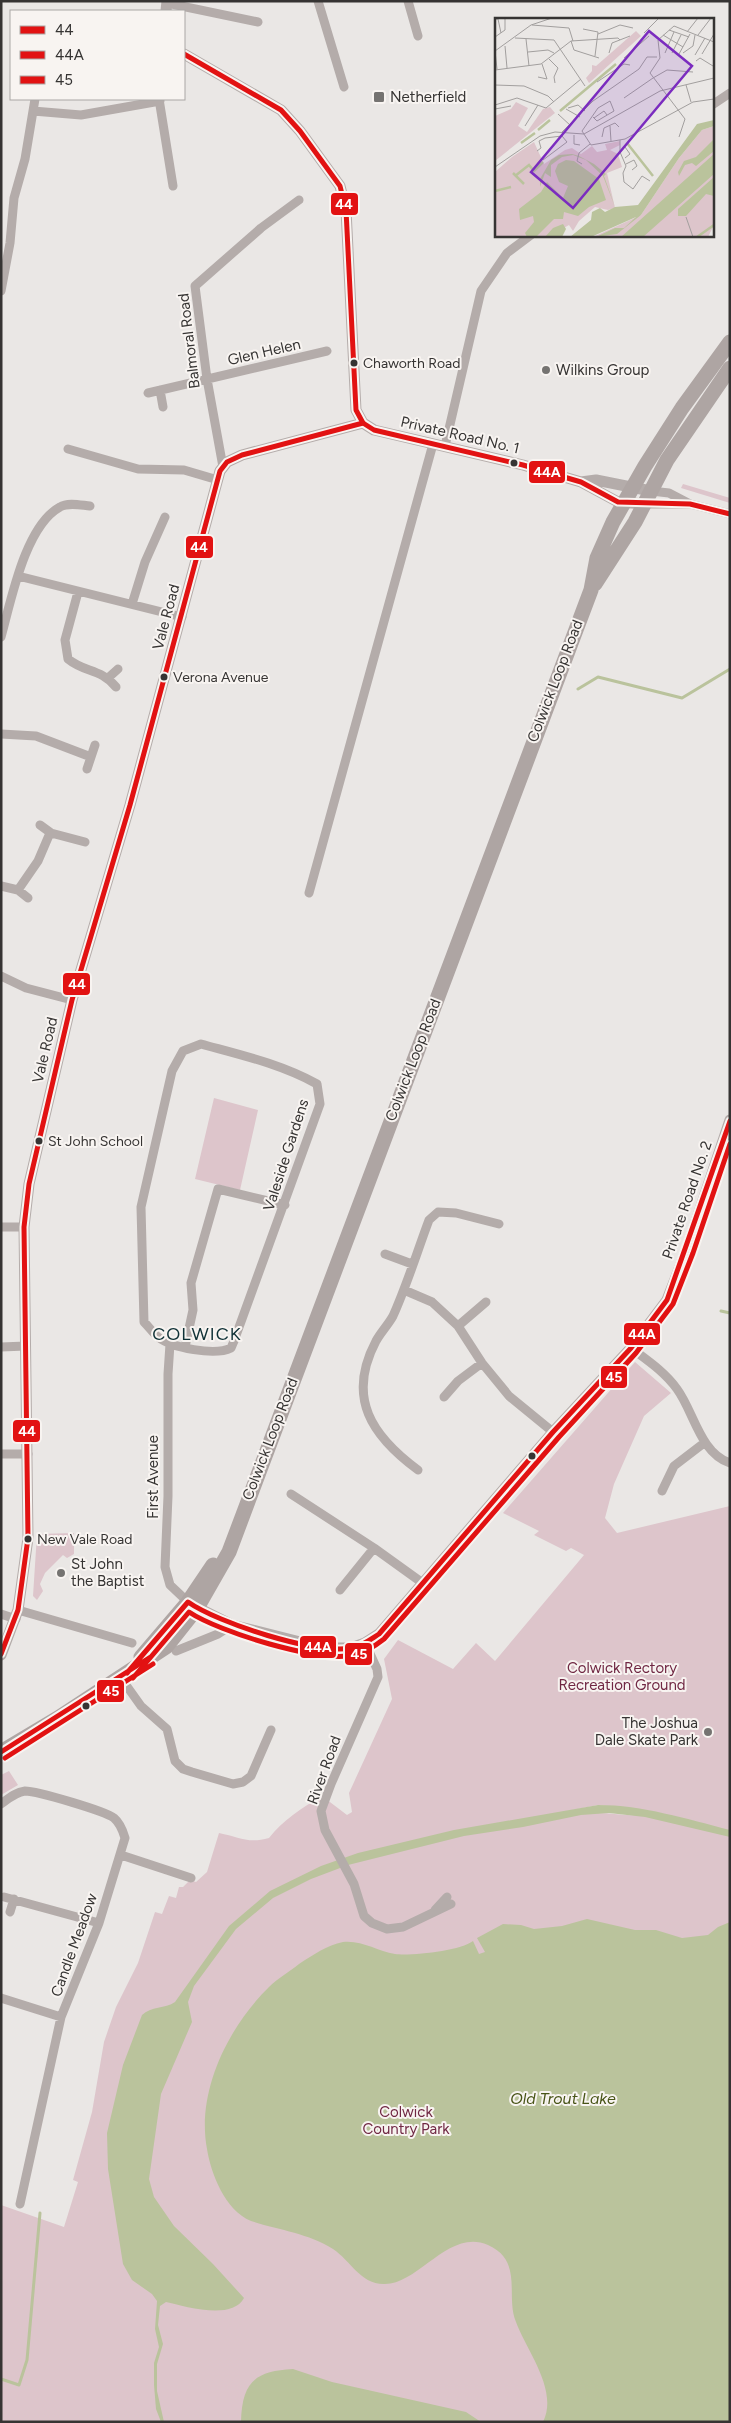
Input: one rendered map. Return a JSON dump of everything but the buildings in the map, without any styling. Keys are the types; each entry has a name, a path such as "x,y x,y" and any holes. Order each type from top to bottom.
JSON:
{"main road":[{"name":"Colwick Loop Road","path":"1,1752 166,1647 192,1605 226,1559 590,590 597,558 613,522 633,487 682,408 728,346"},
{"name":"Colwick Loop Road","path":"590,590 635,522 667,460 730,368"}],"street":[{"path":"318,1 344,86"},
{"path":"408,1 418,36"},
{"path":"167,5 258,22"},
{"path":"185,55 281,110 300,131 334,178 342,193 346,210 356,403 359,419 363,423 242,455 232,459 223,467"},
{"path":"714,104 730,92"},
{"path":"1,291 10,243 14,198 25,160 35,100"},
{"path":"33,111 81,115 160,100 173,186"},
{"name":"Balmoral Road","path":"223,467 206,379 195,286 261,228 299,200"},
{"path":"309,894 439,445 481,291 506,253 530,236"},
{"name":"Glen Helen","path":"148,393 327,351"},
{"path":"160,390 163,407"},
{"name":"Private Road No. 1","path":"363,423 374,430 581,482 609,498 625,502 668,493 690,504"},
{"path":"68,450 138,469 184,470 218,480"},
{"path":"80,464 82,453"},
{"name":"Vale Road","path":"1,1655 17,1614 28,1538 24,1227 29,1184 72,1000 130,806 223,467"},
{"name":"Private Road No. 1","path":"581,482 596,480 633,487 648,497 690,504 730,514"},
{"path":"1,637 18,576 27,552 48,515 61,506 68,504 90,506"},
{"path":"132,604 144,562 166,517"},
{"path":"18,576 182,617"},
{"path":"78,592 65,640 68,658 75,664 101,673 116,687"},
{"path":"108,678 118,669"},
{"path":"1,734 36,736 91,757"},
{"path":"87,769 95,745"},
{"path":"40,825 50,832 85,842"},
{"path":"18,890 38,861 50,832"},
{"path":"1,886 18,890 28,898"},
{"path":"1,976 26,988 72,1000"},
{"name":"Valeside Gardens","path":"202,1044 256,1059 298,1074 317,1084 320,1104 285,1205 231,1348 218,1352 170,1344 157,1336 144,1322 141,1207 172,1071 183,1051 202,1044"},
{"name":"Private Road No. 2","path":"365,1643 379,1634 424,1584 553,1432 631,1348 667,1300 730,1120"},
{"path":"185,1347 193,1310 192,1283 218,1189 285,1205"},
{"path":"418,1470 394,1453 372,1424 362,1392 368,1362 376,1341 390,1323 429,1220 438,1212 456,1214 499,1224"},
{"path":"1,1227 24,1227"},
{"path":"385,1254 412,1264"},
{"path":"404,1290 432,1302 458,1326 482,1363 510,1396 553,1432"},
{"path":"458,1326 486,1302"},
{"name":"First Avenue","path":"170,1344 165,1567 170,1585 192,1605"},
{"path":"1,1347 26,1346"},
{"path":"631,1348 651,1363 677,1388 704,1442 730,1463"},
{"path":"444,1396 458,1381 482,1363"},
{"path":"662,1491 674,1466 704,1442"},
{"path":"1,1454 28,1454"},
{"path":"292,1494 298,1504 374,1548 424,1584"},
{"path":"340,1590 346,1575 374,1548"},
{"path":"192,1605 232,1625 324,1648 351,1648 365,1643"},
{"path":"1,1614 17,1614 132,1643"},
{"path":"176,1651 218,1634 232,1625"},
{"name":"River Road","path":"365,1643 378,1669 378,1677 321,1811 325,1830 354,1884 364,1916 372,1923 387,1929 403,1927 449,1900"},
{"path":"124,1675 140,1706 167,1729 175,1761 188,1771 233,1784 243,1782 251,1776 271,1730"},
{"name":"Candle Meadow","path":"1,1804 19,1793 33,1792 112,1817 121,1826 125,1838 99,1923 61,2017 20,2204"},
{"path":"121,1855 187,1876 180,1885"},
{"path":"4,1897 99,1923"},
{"path":"10,1912 14,1900"},
{"path":"1,1998 61,2017"}],"green space":[{"path":"683,484 730,498 730,503 681,488"},
{"path":"214,1098 258,1110 240,1190 195,1179"},
{"name":"Colwick Country Park","path":"635,1362 671,1393 644,1416 614,1484 605,1518 617,1533 730,1506 730,2422 1,2422 1,2205 64,2227 78,2182 73,2180 92,2112 104,2042 116,2007 138,1963 155,1912 162,1914 169,1896 176,1898 179,1887 183,1887 190,1880 196,1882 207,1872 219,1833 249,1840 269,1838 287,1820 322,1796 347,1815 352,1812 349,1793 392,1699 384,1659 398,1640 453,1669 476,1643 495,1661 584,1555 571,1548 566,1551 534,1535 539,1531 503,1513","holes":["598,1805 651,1811 638,1815 598,1813 532,1818"]},
{"path":"74,1533 74,1554 67,1558 63,1555 45,1573 40,1584 43,1591 37,1600 33,1596 37,1534"},
{"path":"9,1771 18,1785 1,1795 1,1775"}],"water":[{"path":"598,1805 631,1807 681,1817 730,1830 730,1837 645,1817 609,1813 581,1815 523,1827 464,1836 348,1865 311,1879 273,1898 236,1929 194,1986 188,2002 192,2022 161,2094 149,2179 154,2197 174,2226 244,2298 238,2305 229,2309 219,2310 195,2309 166,2302 160,2306 158,2325 163,2344 157,2364 157,2391 164,2422 161,2422 156,2409 154,2385 154,2363 159,2347 155,2329 157,2301 152,2294 132,2280 123,2264 108,2169 107,2133 123,2065 142,2015 150,2010 175,2002 229,1926 270,1891 321,1866 358,1853 454,1830"},
{"name":"Old Trout Lake","path":"587,1919 635,1930 656,1930 682,1938 708,1935 718,1927 730,1922 730,2422 543,2422 547,2410 544,2384 516,2322 513,2312 510,2270 506,2260 499,2252 488,2245 474,2242 460,2244 447,2250 410,2276 398,2282 385,2284 369,2281 333,2249 303,2235 251,2221 242,2216 234,2209 221,2190 209,2159 205,2127 206,2105 219,2061 229,2040 254,2003 272,1984 299,1964 326,1948 343,1942 363,1944 388,1953 402,1954 458,1948 473,1941 479,1954 485,1952 477,1938 503,1924 521,1925 534,1929 562,1926"},
{"path":"293,2369 332,2382 466,2412 481,2422 241,2422 244,2397 253,2381 269,2372"}],"waterway":[{"path":"578,689 598,677 682,698 730,669"},
{"path":"721,1311 730,1313"},
{"path":"1,2379 19,2385 27,2360 40,2213"}],"transit line":[{"name":"44","path":"1,1654 18,1610 28,1538 24,1227 29,1184 72,1000 130,805 220,471 227,462 242,455 363,423 356,410 346,210 340,186 300,131 281,110 185,55"},
{"name":"44A","path":"363,423 374,430 523,465 581,482 618,502 690,504 730,514"},
{"name":"44A","path":"127,1673 188,1602 221,1619 244,1628 315,1647 352,1648 363,1644 379,1634 553,1432 631,1348 667,1300 730,1121"},
{"name":"45","path":"133,1678 189,1612 203,1620 245,1637 294,1650 318,1654 354,1655 366,1651 384,1639 559,1437 636,1353 673,1304 693,1253 730,1144"},
{"name":"44A","path":"1,1752 149,1658"},
{"name":"45","path":"5,1758 153,1664"}],"place":[{"name":"Netherfield","path":"379,97"},
{"name":"Chaworth Road","path":"354,363"},
{"name":"Wilkins Group","path":"546,370"},
{"name":"Verona Avenue","path":"164,677"},
{"name":"St John School","path":"39,1141"},
{"name":"New Vale Road","path":"28,1539"},
{"name":"St John the Baptist","path":"61,1573"},
{"name":"The Joshua Dale Skate Park","path":"708,1732"}],"district":[{"name":"COLWICK","path":"197,1334"}],"park label":[{"name":"Colwick Rectory Recreation Ground","path":"622,1676"}]}
